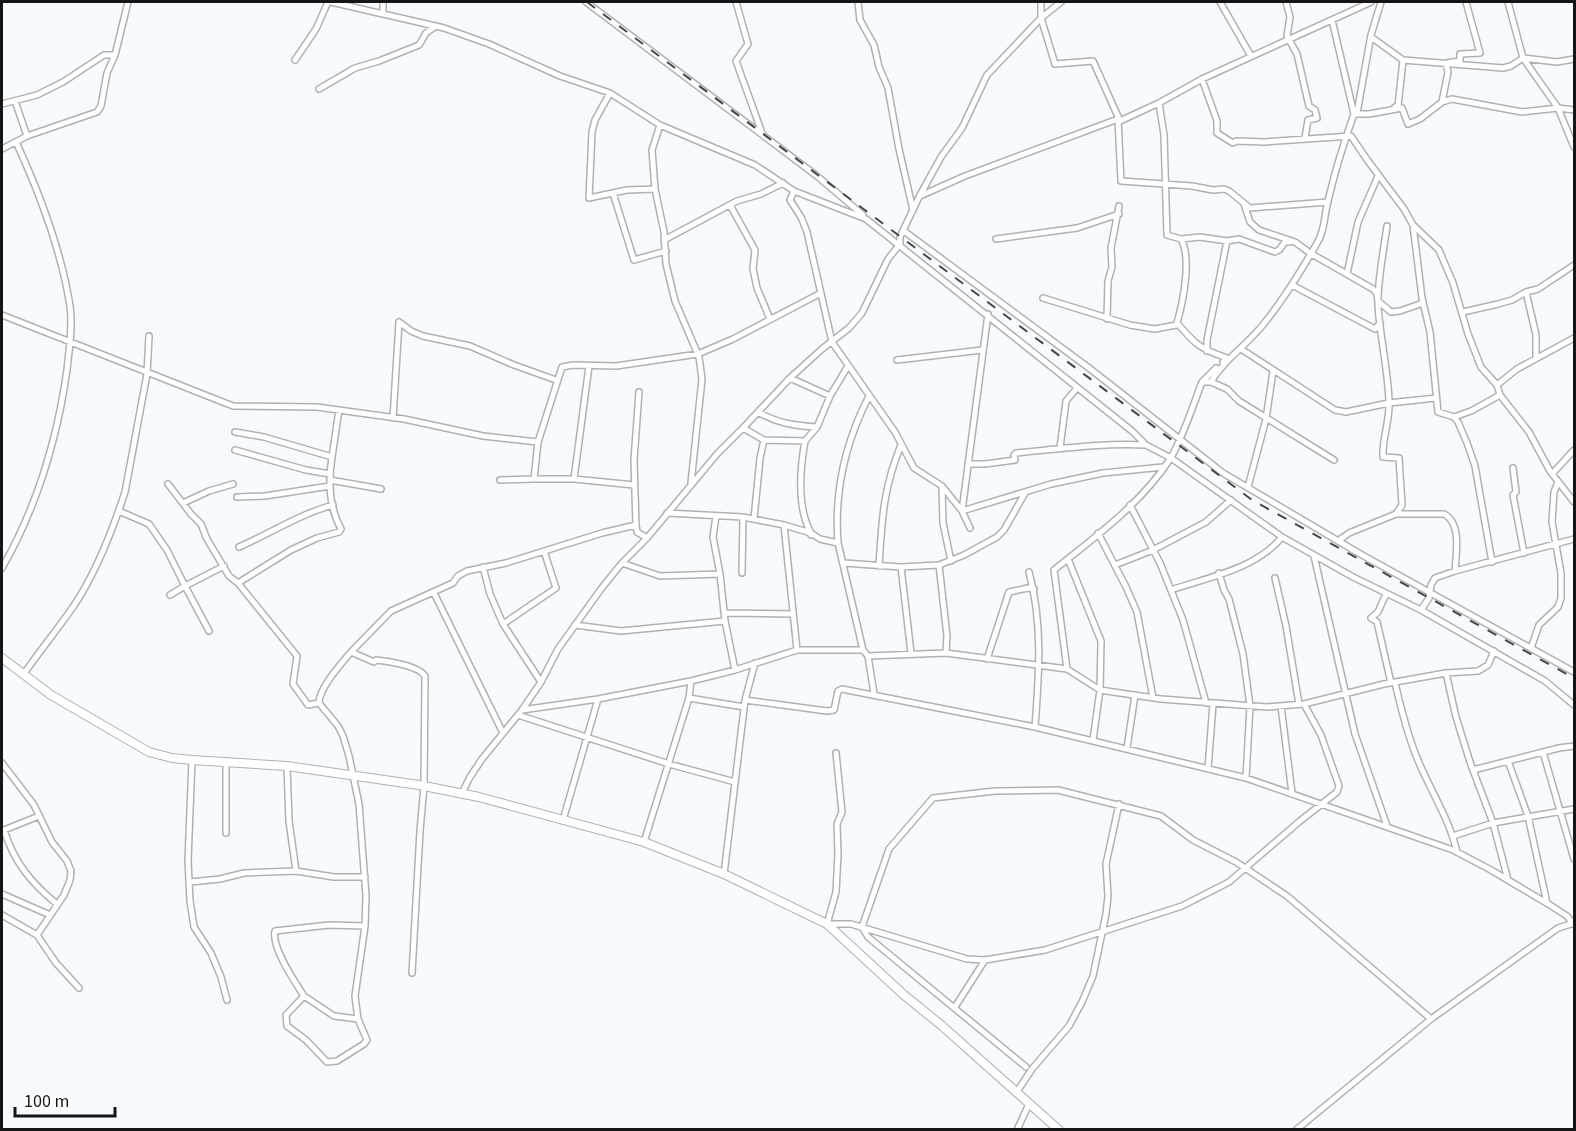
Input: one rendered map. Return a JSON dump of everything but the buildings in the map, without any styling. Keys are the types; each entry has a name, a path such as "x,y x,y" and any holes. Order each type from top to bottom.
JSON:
{"street":[{"path":"2,149 27,136 97,112 101,106 107,73 115,55 128,2"},
{"path":"295,60 316,29 329,2 436,27 489,44 560,76 610,93 660,125 755,165 794,191 860,216 873,224"},
{"path":"356,9 357,2"},
{"path":"383,2 383,14"},
{"path":"586,2 817,177 1132,431 1146,445 1171,458 1282,537 1494,651 1545,681 1575,705"},
{"path":"736,2 748,44 736,61 762,135"},
{"path":"858,2 860,20 874,45 879,67 888,88 913,210"},
{"path":"1041,2 1041,18 1055,64 1093,61 1119,120 1122,181 1229,190 1250,208 1328,202"},
{"path":"462,793 470,777 541,682 558,650 622,563 647,538 717,454 790,378 862,313 888,259 900,244 900,237 919,197 941,158 962,128 987,75 1041,18 1061,2"},
{"path":"1220,2 1251,56"},
{"path":"919,197 965,176 1119,120 1159,103 1202,79 1371,2"},
{"path":"1211,382 1216,372 1241,350 1266,322 1292,285 1322,233 1346,135 1356,113 1371,37 1381,2"},
{"path":"1466,2 1484,67"},
{"path":"1508,2 1523,58 1558,108 1575,147"},
{"path":"1286,3 1290,17 1288,39 1297,54 1309,106 1316,110 1317,118 1308,120 1305,138"},
{"path":"1332,20 1356,113"},
{"path":"319,88 354,68 419,45 426,33 436,27"},
{"path":"1371,37 1403,60 1446,65 1503,68 1523,58 1557,62 1575,59"},
{"path":"1446,65 1460,61 1460,54 1480,53"},
{"path":"2,104 37,95 63,82 105,55 115,55"},
{"path":"1356,113 1398,106 1403,60"},
{"path":"1442,102 1448,72 1446,65"},
{"path":"1202,79 1217,121 1217,133 1229,138 1233,143 1236,141 1264,142 1351,136 1413,225 1439,250 1463,312 1474,354 1481,367 1497,385 1500,395 1529,432 1552,474 1575,502"},
{"path":"610,93 595,120 592,132 589,198 627,190 655,189"},
{"path":"1356,113 1369,114 1402,108 1408,124 1420,119 1442,102 1452,99 1522,112 1558,108 1575,110"},
{"path":"15,101 27,136"},
{"path":"1159,103 1163,124 1167,235 1180,240 1200,237 1227,241 1239,239 1275,252 1285,242 1295,242"},
{"path":"660,125 652,150 667,272 675,301 698,354 702,379 690,484"},
{"path":"2,568 20,533 47,465 57,427 70,342 70,307 61,268 38,190 16,142"},
{"path":"1347,274 1358,222 1378,176"},
{"path":"664,240 730,205 783,183"},
{"path":"794,191 790,200 807,232 832,342 895,432 914,468 942,486 962,511 970,528"},
{"path":"613,193 634,260 666,251"},
{"path":"1244,204 1250,222 1259,230 1295,242 1373,289 1377,294 1387,363 1389,403 1382,447 1383,457 1399,458 1402,505 1396,514"},
{"path":"730,205 755,250 753,269 757,288 770,319"},
{"path":"1107,319 1108,281 1112,267 1111,248 1119,206"},
{"path":"996,239 1077,228 1119,214"},
{"path":"1413,225 1423,303 1430,332 1438,412 1454,417 1458,422 1475,466 1492,562"},
{"path":"1378,302 1387,226"},
{"path":"904,231 1223,473 1338,541 1575,672"},
{"path":"1043,298 1107,319 1155,330 1176,325 1181,309 1185,273 1184,247 1180,240"},
{"path":"1207,351 1207,340 1227,241"},
{"path":"1463,312 1512,300 1526,292 1538,289 1575,265"},
{"path":"1292,285 1375,329 1380,323"},
{"path":"1526,292 1536,335 1536,358"},
{"path":"534,479 538,442 561,367 616,366 698,354 733,339 821,293"},
{"path":"1378,302 1393,313 1423,303"},
{"path":"962,511 981,350 988,314"},
{"path":"2,315 233,406 317,407 393,418 483,436 538,442"},
{"path":"393,418 399,322 423,336 470,346 556,380"},
{"path":"1067,669 1054,570 1130,505 1171,458 1202,382 1227,358 1194,344 1177,323"},
{"path":"23,675 73,606 93,572 119,511 125,492 147,374 149,336"},
{"path":"1497,385 1517,369 1575,338"},
{"path":"897,360 981,350"},
{"path":"1241,350 1335,410 1346,412 1389,403 1436,398"},
{"path":"573,479 589,366"},
{"path":"811,534 804,521 803,506 803,456 806,441 818,427 830,396 848,366"},
{"path":"1248,488 1266,419 1273,371"},
{"path":"790,378 830,396"},
{"path":"1202,382 1211,382 1227,389 1239,401 1266,419 1334,460"},
{"path":"1060,448 1066,401 1077,387"},
{"path":"639,392 634,484 636,525 637,532 647,538"},
{"path":"1454,417 1471,411 1500,395"},
{"path":"869,396 846,449 836,521 838,543 863,650 868,656 874,694"},
{"path":"238,583 291,550 317,538 339,532 341,529 332,507 330,480 339,410"},
{"path":"758,412 771,419 792,425 818,427"},
{"path":"743,428 764,440 806,441"},
{"path":"235,432 264,437 332,457"},
{"path":"754,519 764,440"},
{"path":"968,464 1015,460 1016,453 1060,448 1113,444 1146,445"},
{"path":"879,566 884,496 888,478 901,445"},
{"path":"235,450 306,470 330,480 381,489"},
{"path":"1552,474 1575,450"},
{"path":"962,511 1051,484 1102,472 1163,467"},
{"path":"1513,468 1516,492 1513,495 1524,553"},
{"path":"500,480 573,479 634,484"},
{"path":"237,497 265,496 330,480"},
{"path":"1531,648 1539,625 1558,607 1561,598 1561,573 1552,522 1555,488 1558,482"},
{"path":"168,484 201,524 207,539 229,576 238,583 297,656 293,684 308,705 319,703"},
{"path":"183,503 209,491 233,484"},
{"path":"942,486 943,523 951,561"},
{"path":"844,563 901,567 939,566 997,537 1004,530 1024,493"},
{"path":"1115,565 1154,550 1206,522 1231,500"},
{"path":"238,547 262,538 302,515 333,505"},
{"path":"1130,505 1154,550 1183,620 1206,703"},
{"path":"119,511 149,524 167,550 208,631"},
{"path":"667,513 743,517 784,525 820,539 838,543"},
{"path":"1338,541 1349,533 1396,514 1444,514 1448,516 1455,528 1455,571"},
{"path":"716,516 713,537 725,621 735,670"},
{"path":"742,573 743,517"},
{"path":"304,996 286,1015 287,1026 306,1040 327,1062 337,1061 364,1044 366,1036 358,1019 355,996 364,926 365,877 359,804 343,736 338,726 319,703 319,697 332,675 391,611 453,583 458,576 467,571 506,563 602,533 636,525"},
{"path":"784,525 796,650"},
{"path":"1098,533 1137,612 1153,698"},
{"path":"1171,590 1253,561 1272,549 1282,537"},
{"path":"1421,610 1429,598 1435,578 1575,539"},
{"path":"503,624 556,588 544,551"},
{"path":"1314,556 1355,734 1387,826"},
{"path":"1068,559 1101,640 1100,690 1093,740"},
{"path":"622,563 660,576 720,574"},
{"path":"170,595 224,566"},
{"path":"939,566 947,636 946,653"},
{"path":"483,567 490,594 503,624 541,682"},
{"path":"901,567 911,653"},
{"path":"1029,572 1034,589 1040,665 1035,727"},
{"path":"1219,573 1239,635 1250,706 1246,778"},
{"path":"826,924 851,924 967,959 985,960 1045,950 1103,932 1189,903 1235,879 1300,821 1337,792 1339,786 1321,735 1302,704 1275,578"},
{"path":"987,659 1009,592 1034,589"},
{"path":"434,592 503,733"},
{"path":"1386,594 1378,612 1371,618 1377,622 1417,760 1436,795 1457,852"},
{"path":"724,613 792,614"},
{"path":"576,625 621,631 725,621"},
{"path":"522,710 598,699 691,681 735,670 796,650 863,650"},
{"path":"868,656 946,653 1067,669 1100,690 1213,704 1281,706 1302,704 1446,673 1478,671 1484,669 1494,651"},
{"path":"351,652 374,662 376,660 388,661 422,671 425,676 424,786 412,973"},
{"path":"2,658 51,695 149,752 172,758 287,766 462,793 644,842 724,874 826,924 904,996 941,1025 1059,1130"},
{"path":"724,874 745,700 755,663"},
{"path":"1446,673 1456,717 1493,823 1508,880"},
{"path":"644,842 689,698 691,681"},
{"path":"745,700 827,711 834,710 838,691 842,689 1035,727 1246,778 1457,852 1547,903 1567,916 1574,924 1558,928 1431,1019 1296,1130"},
{"path":"1127,748 1135,695"},
{"path":"689,698 744,707"},
{"path":"563,820 598,699"},
{"path":"1208,769 1213,704"},
{"path":"1281,706 1292,794"},
{"path":"518,715 587,739 735,782"},
{"path":"1473,770 1575,746"},
{"path":"1543,752 1575,860"},
{"path":"826,924 836,891 837,824 842,812 836,753"},
{"path":"192,760 188,861 190,901 194,927 211,953 227,1000"},
{"path":"226,761 226,833"},
{"path":"1508,761 1528,816 1547,903"},
{"path":"2,763 29,798 52,842 67,861 70,872 70,880 37,935"},
{"path":"287,766 289,821 296,871"},
{"path":"862,927 889,849 933,798 995,791 1058,790 1161,816 1193,840 1246,868 1287,896 1431,1019"},
{"path":"1016,1093 1037,1062 1069,1026 1082,1002 1098,960 1108,896 1107,864 1119,804"},
{"path":"1453,836 1493,823 1575,809"},
{"path":"39,816 4,830 14,857 22,870 57,904"},
{"path":"190,882 220,879 244,873 296,871 334,877 365,877"},
{"path":"2,894 50,915"},
{"path":"2,915 37,935 56,963 79,988"},
{"path":"358,1019 334,1016 304,996 274,938 275,931 328,925 364,926"},
{"path":"862,927 868,937 1026,1067"},
{"path":"955,1007 985,960"},
{"path":"1017,1130 1029,1104"}],"railway":[{"path":"587,2 1252,500 1574,678"}]}
